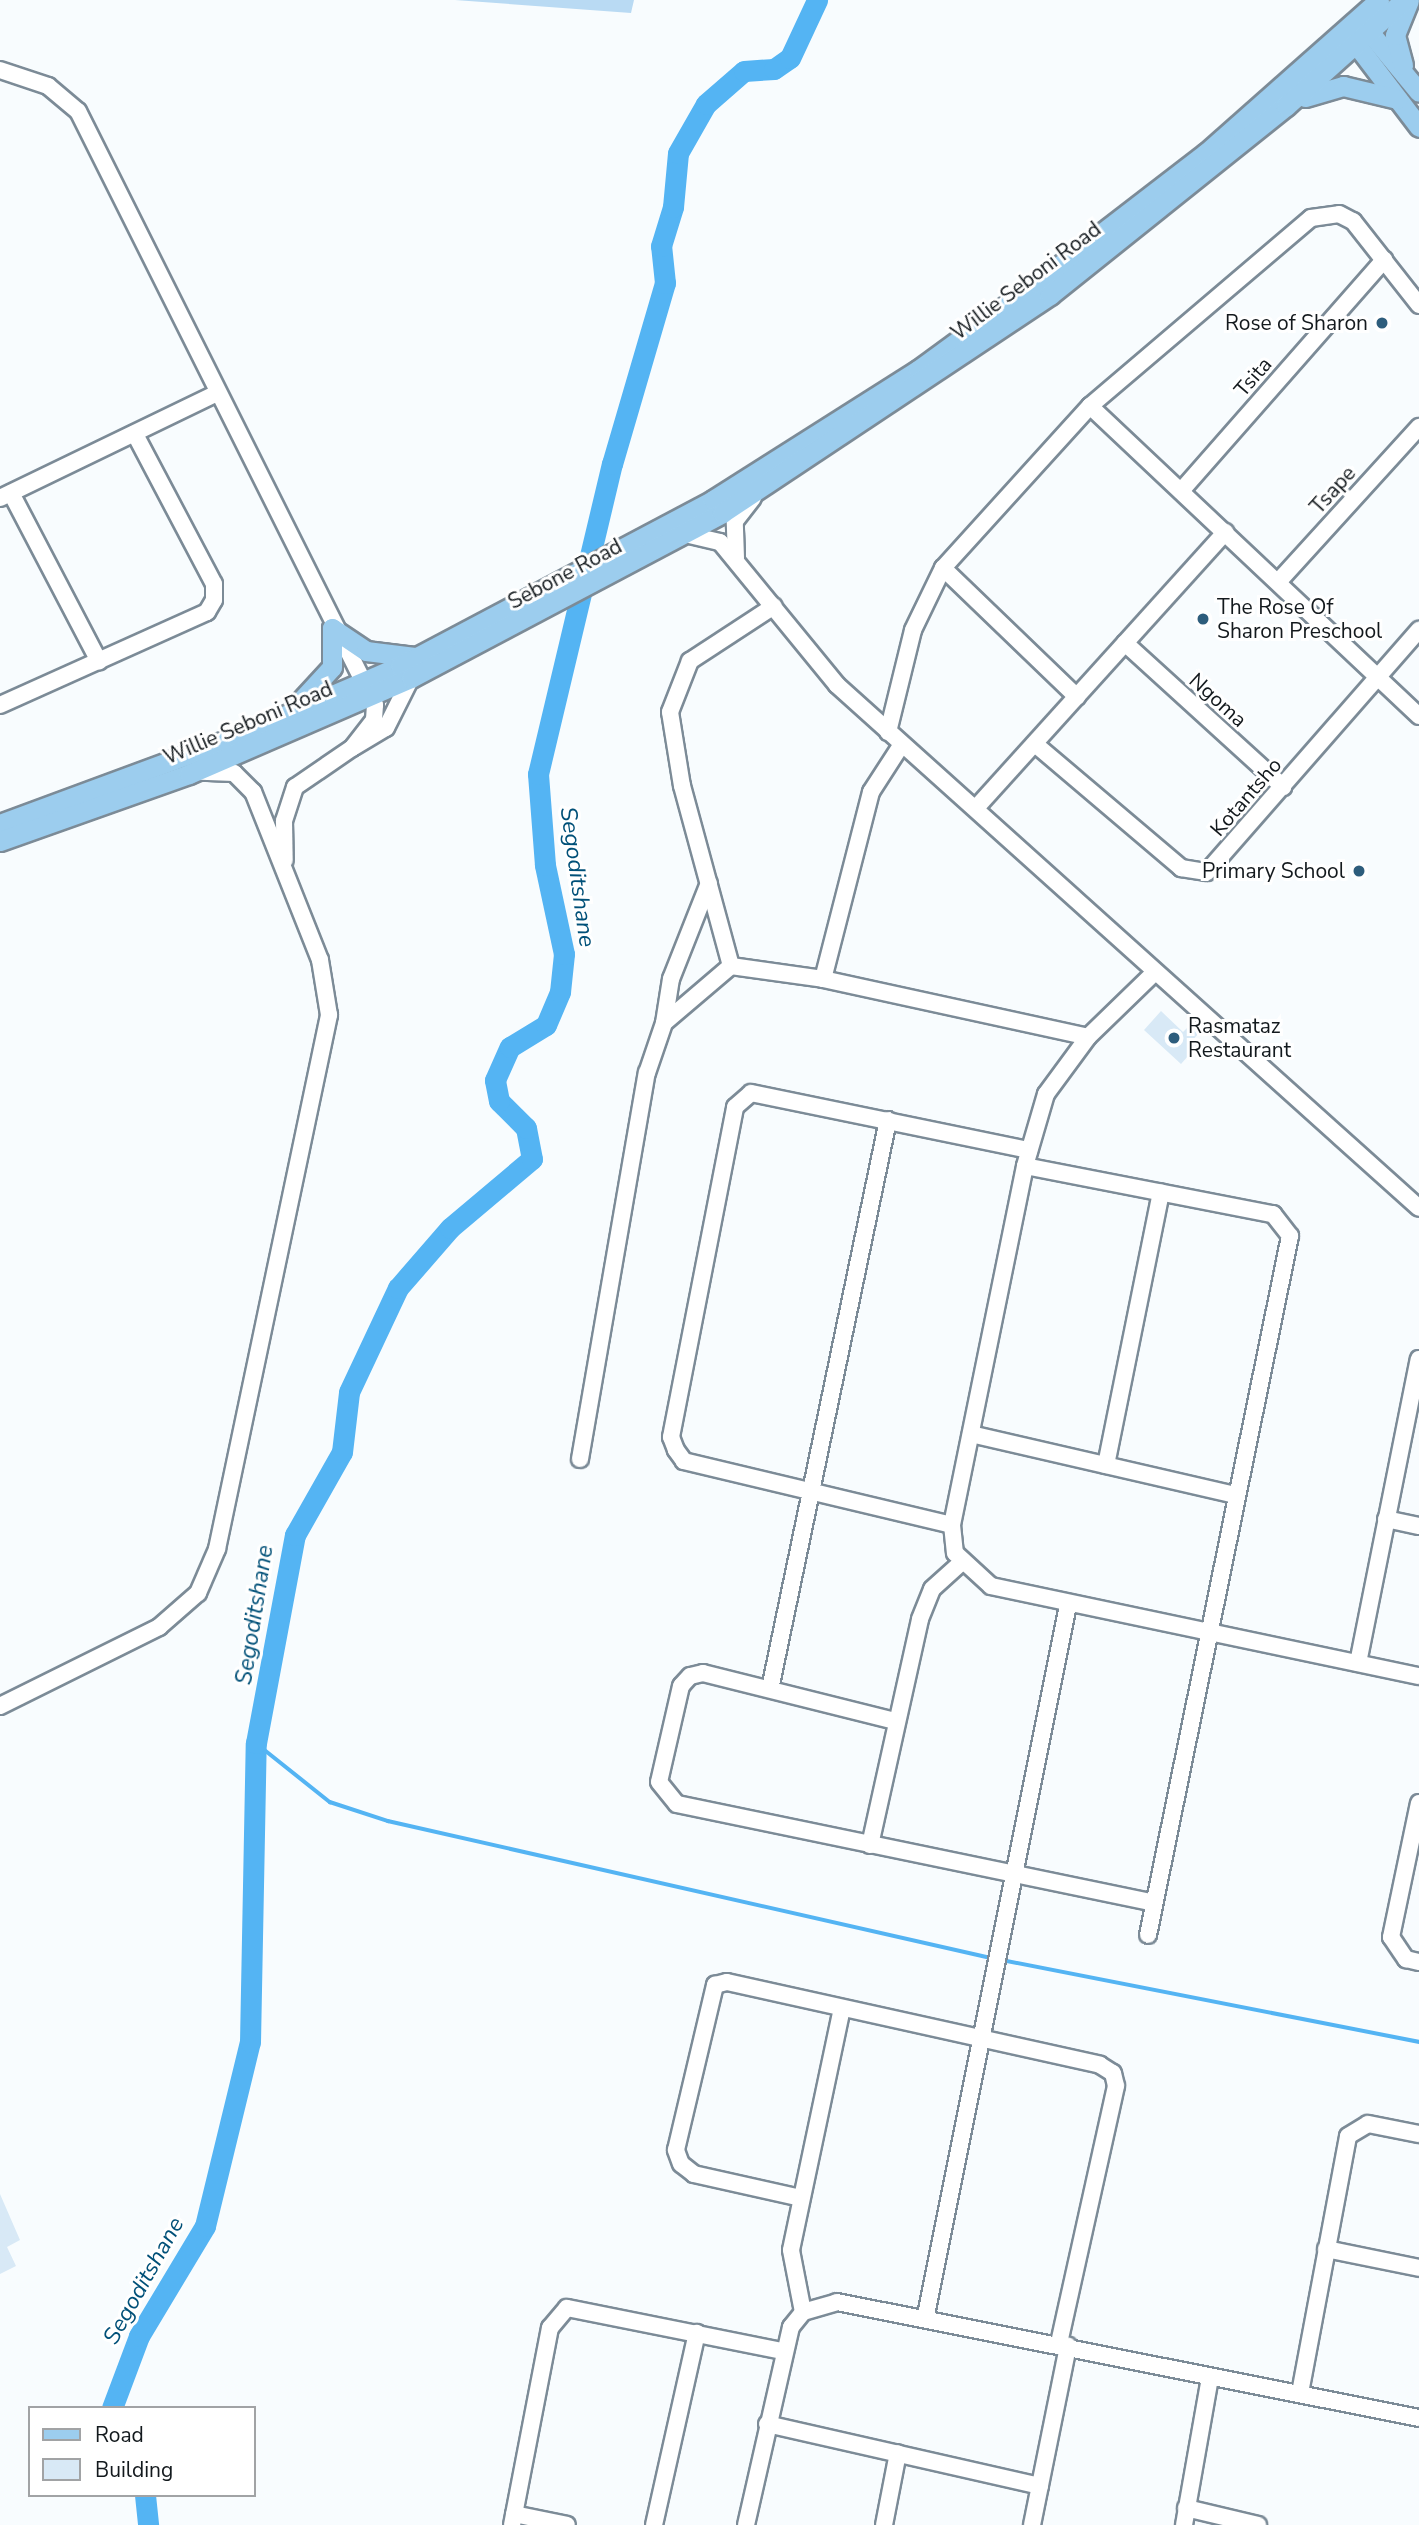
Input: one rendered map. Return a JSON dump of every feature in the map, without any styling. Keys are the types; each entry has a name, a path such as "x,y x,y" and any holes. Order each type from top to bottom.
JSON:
{"main road":[{"name":"Willie Seboni Road","path":"641,549 683,535 763,488 1050,295 1286,106 1358,31 1380,0"},
{"name":"Willie Seboni Road","path":"641,549 918,370 1206,153 1358,31 1404,0"},
{"path":"1409,0 1395,34 1415,86"},
{"path":"1358,31 1415,86"},
{"path":"1358,31 1398,99 1419,127"},
{"path":"1286,106 1343,86 1398,99"},
{"name":"Sebone Road","path":"503,623 641,549"},
{"name":"Willie Seboni Road","path":"0,841 189,774 365,689 418,657 503,623"},
{"name":"Willie Seboni Road","path":"0,824 287,715 365,689 411,678 503,623"},
{"path":"332,628 374,654 418,657"},
{"path":"287,715 332,667 332,628"}],"street":[{"path":"0,70 48,86 78,111 332,628 365,689 374,720 352,748"},
{"path":"888,732 913,630 943,568 1090,406 1311,218 1339,215 1353,221 1419,305"},
{"name":"Tsita","path":"1181,491 1384,260"},
{"path":"99,661 5,496 216,393"},
{"path":"1090,406 1419,716"},
{"name":"Tsape","path":"1278,582 1419,426"},
{"path":"0,705 207,612 214,600 214,584 135,434"},
{"path":"737,558 735,521 763,488"},
{"path":"976,808 1225,532"},
{"path":"683,535 711,536 737,558 836,685 1419,1208"},
{"path":"943,568 1077,697"},
{"path":"732,965 671,739 674,692 690,661 774,606"},
{"name":"Kotantsho","path":"1035,744 1195,874 1207,872 1419,630"},
{"name":"Ngoma","path":"1125,643 1283,787"},
{"path":"285,873 284,821 295,787 386,728 411,678"},
{"path":"823,979 871,793 902,744"},
{"path":"0,1706 159,1627 198,1593 210,1572 329,1016 328,985 285,873 242,778 222,771 189,774"},
{"path":"580,1459 647,1073 664,1023 671,979 709,882"},
{"path":"664,1023 732,965 823,979 1088,1037"},
{"path":"1155,972 1088,1037 1046,1094 1027,1158 952,1525 961,1563 991,1586 1068,1605 1419,1676"},
{"path":"952,1525 810,1495 684,1461 671,1437 735,1107 751,1093 888,1120 1161,1193 1273,1214 1290,1236 1235,1495 1148,1935"},
{"path":"770,1689 888,1120"},
{"path":"1106,1465 1161,1193"},
{"path":"1358,1663 1419,1359"},
{"path":"971,1434 1235,1495"},
{"path":"1386,1518 1419,1526"},
{"path":"870,1845 895,1721 932,1589 961,1563"},
{"path":"926,2315 1018,1875 1068,1605"},
{"path":"895,1721 770,1689 690,1676 681,1686 659,1783 664,1795 677,1804 1154,1903"},
{"path":"1419,1804 1391,1937 1406,1959 1419,1962"},
{"path":"801,2198 694,2174 681,2164 676,2150 715,1985 727,1982 983,2040 1113,2073 1116,2087 1063,2345 1032,2525"},
{"path":"747,2525 782,2351 803,2312 792,2275 801,2198 842,2009"},
{"path":"1300,2393 1348,2136 1356,2126 1419,2134"},
{"path":"1326,2249 1419,2268"},
{"path":"803,2312 837,2302 926,2315 1210,2377 1419,2418"},
{"path":"567,2525 513,2520 557,2315 583,2307 782,2351"},
{"path":"654,2525 696,2333"},
{"path":"1184,2525 1210,2377"},
{"path":"767,2424 1040,2486"},
{"path":"884,2525 898,2453"},
{"path":"1186,2508 1258,2525"}],"shaded area":[{"path":"455,0 634,0 631,13"}],"building":[{"name":"Rasmataz Restaurant","path":"1161,1011 1183,1032 1189,1026 1198,1034 1192,1041 1197,1046 1181,1064 1144,1030"},
{"path":"0,2194 20,2240 7,2247 16,2266 0,2274"}],"waterway":[{"name":"Segoditshane","path":"113,2406 139,2336 205,2226 250,2042 256,1743 295,1535 342,1452 349,1392 398,1288 450,1228 532,1159 526,1128 499,1101 495,1080 510,1047 546,1025 560,992 564,954 545,865 538,774 612,464 665,283 661,246 673,207 678,153 706,104 744,71 774,69 790,58 817,0"},
{"path":"256,1743 330,1802 388,1821 991,1958"},
{"path":"1002,1960 1419,2042"},
{"name":"Segoditshane","path":"145,2497 148,2525"}],"place":[{"name":"Rose of Sharon","path":"1382,323"},
{"name":"The Rose Of Sharon Preschool","path":"1203,619"},
{"name":"Primary School","path":"1359,871"},
{"name":"Rasmataz Restaurant","path":"1174,1038"}]}
